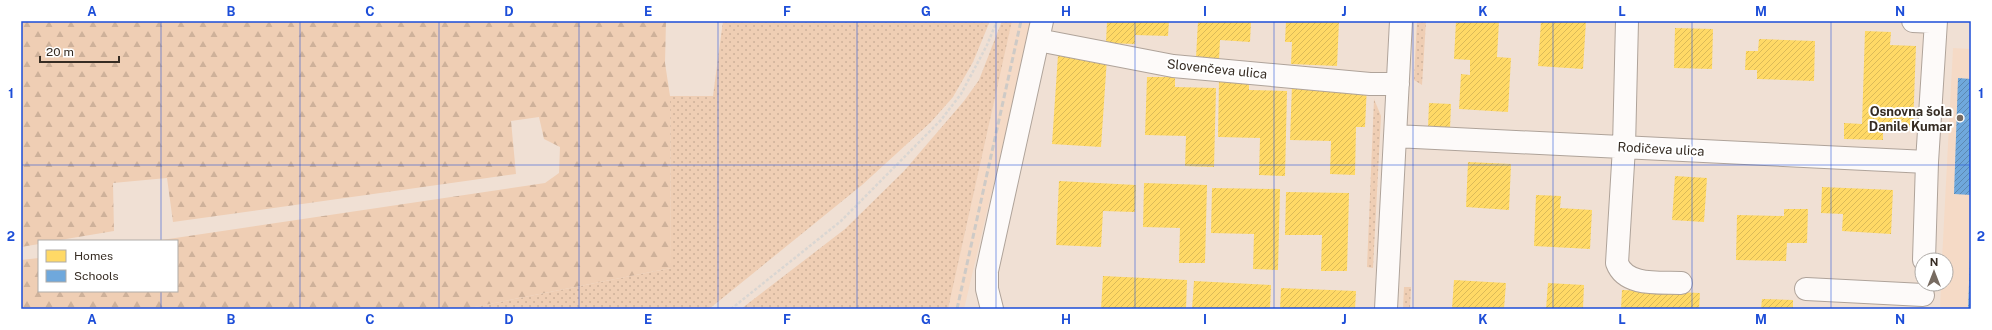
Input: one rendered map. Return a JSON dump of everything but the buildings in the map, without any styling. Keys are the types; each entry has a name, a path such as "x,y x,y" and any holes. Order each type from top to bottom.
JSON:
{"street":[{"path":"1386,309 1401,21"},
{"path":"1627,21 1624,147 1616,257 1619,270 1627,277 1638,281 1681,283"},
{"path":"1913,21 1936,22 1927,162 1924,252"},
{"name":"Slovenčeva ulica","path":"992,309 987,290 987,271 1040,30 1172,66 1370,84 1398,84"},
{"name":"Rodičeva ulica","path":"1395,136 1927,162"},
{"path":"1806,289 1923,296"}],"path":[{"path":"731,309 841,221 930,131 961,94 987,45 997,21"}],"shaded area":[{"path":"1012,21 1032,21 964,309 948,309"},
{"name":"Osnovna šola Danile Kumar","path":"1953,48 1971,49 1971,309 1940,309 1941,292 1954,292 1954,252 1942,252"}],"green space":[{"path":"21,21 666,21 665,63 670,96 671,268 464,309 21,309 21,260 38,258 38,292 178,292 178,240 162,240 545,183 559,173 560,147 544,139 539,117 511,121 516,174 173,222 167,178 113,183 114,231 60,240 38,240 38,244 21,247"},
{"path":"723,21 990,21 973,62 953,97 931,122 862,185 709,309 464,309 671,268 670,96 713,96"},
{"path":"1002,21 1012,21 948,309 741,309 845,229 904,171 964,101 979,80"},
{"path":"1417,21 1426,21 1422,85 1414,80"},
{"path":"1374,99 1381,116 1373,268 1367,267"},
{"path":"1404,287 1411,287 1410,309 1403,309"}],"railway":[{"path":"957,309 1021,21"}],"place":[{"name":"Osnovna šola Danile Kumar","path":"1960,118"}]}
